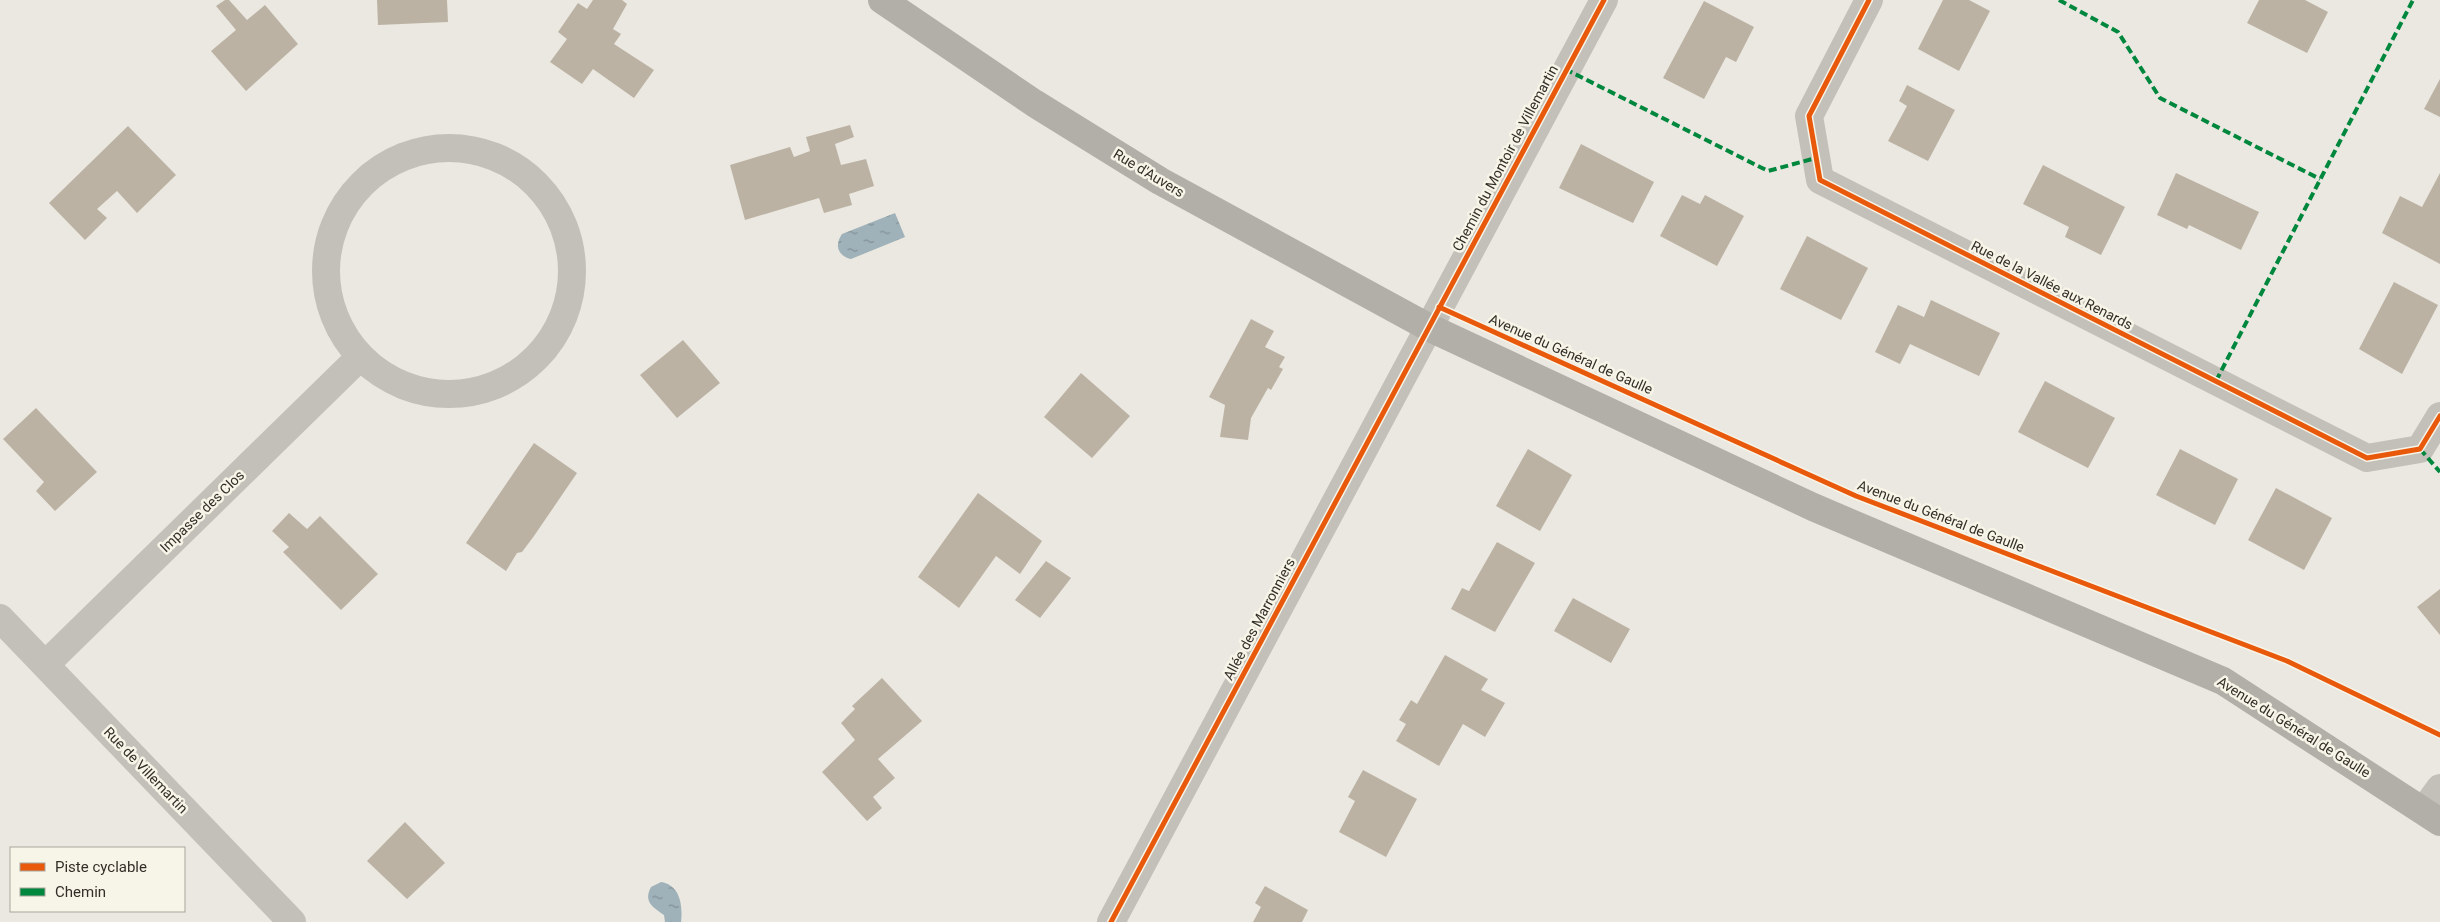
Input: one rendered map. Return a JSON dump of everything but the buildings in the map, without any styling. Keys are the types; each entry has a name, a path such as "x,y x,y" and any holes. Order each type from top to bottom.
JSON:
{"main road":[{"name":"Rue d'Auvers","path":"882,0 1034,103 1160,181 1428,327"},
{"name":"Avenue du Général de Gaulle","path":"1428,327 1813,507 2223,681 2435,807"}],"street":[{"name":"Chemin du Montoir de Villemartin","path":"1428,327 1604,0"},
{"name":"Rue de la Vallée aux Renards","path":"1869,0 1808,116 1820,180 2367,458 2420,449 2440,416"},
{"path":"450,147 498,157 537,185 564,225 573,273 562,320 535,360 494,387 446,395 399,386 359,358 333,317 325,270 335,222 362,182 402,156 450,147"},
{"name":"Allée des Marronniers","path":"1111,922 1428,327"},
{"name":"Impasse des Clos","path":"46,664 359,358"},
{"name":"Rue de Villemartin","path":"0,618 292,922"}],"water":[{"path":"895,213 905,237 851,259 840,253 838,243 842,234"},
{"path":"661,882 672,887 679,897 681,903 681,922 665,922 664,915 650,904 648,897 651,887"}],"marked path":[{"path":"2059,0 2118,32 2160,98 2320,179"},
{"path":"2216,381 2413,0"},
{"path":"1565,69 1768,171 1816,158"},
{"path":"2420,449 2440,472"}],"cycle path":[{"path":"1111,922 1604,0"},
{"path":"1869,0 1809,116 1820,180 2367,458 2420,449 2440,416"},
{"path":"1439,307 1856,496 2287,661 2440,735"}]}
